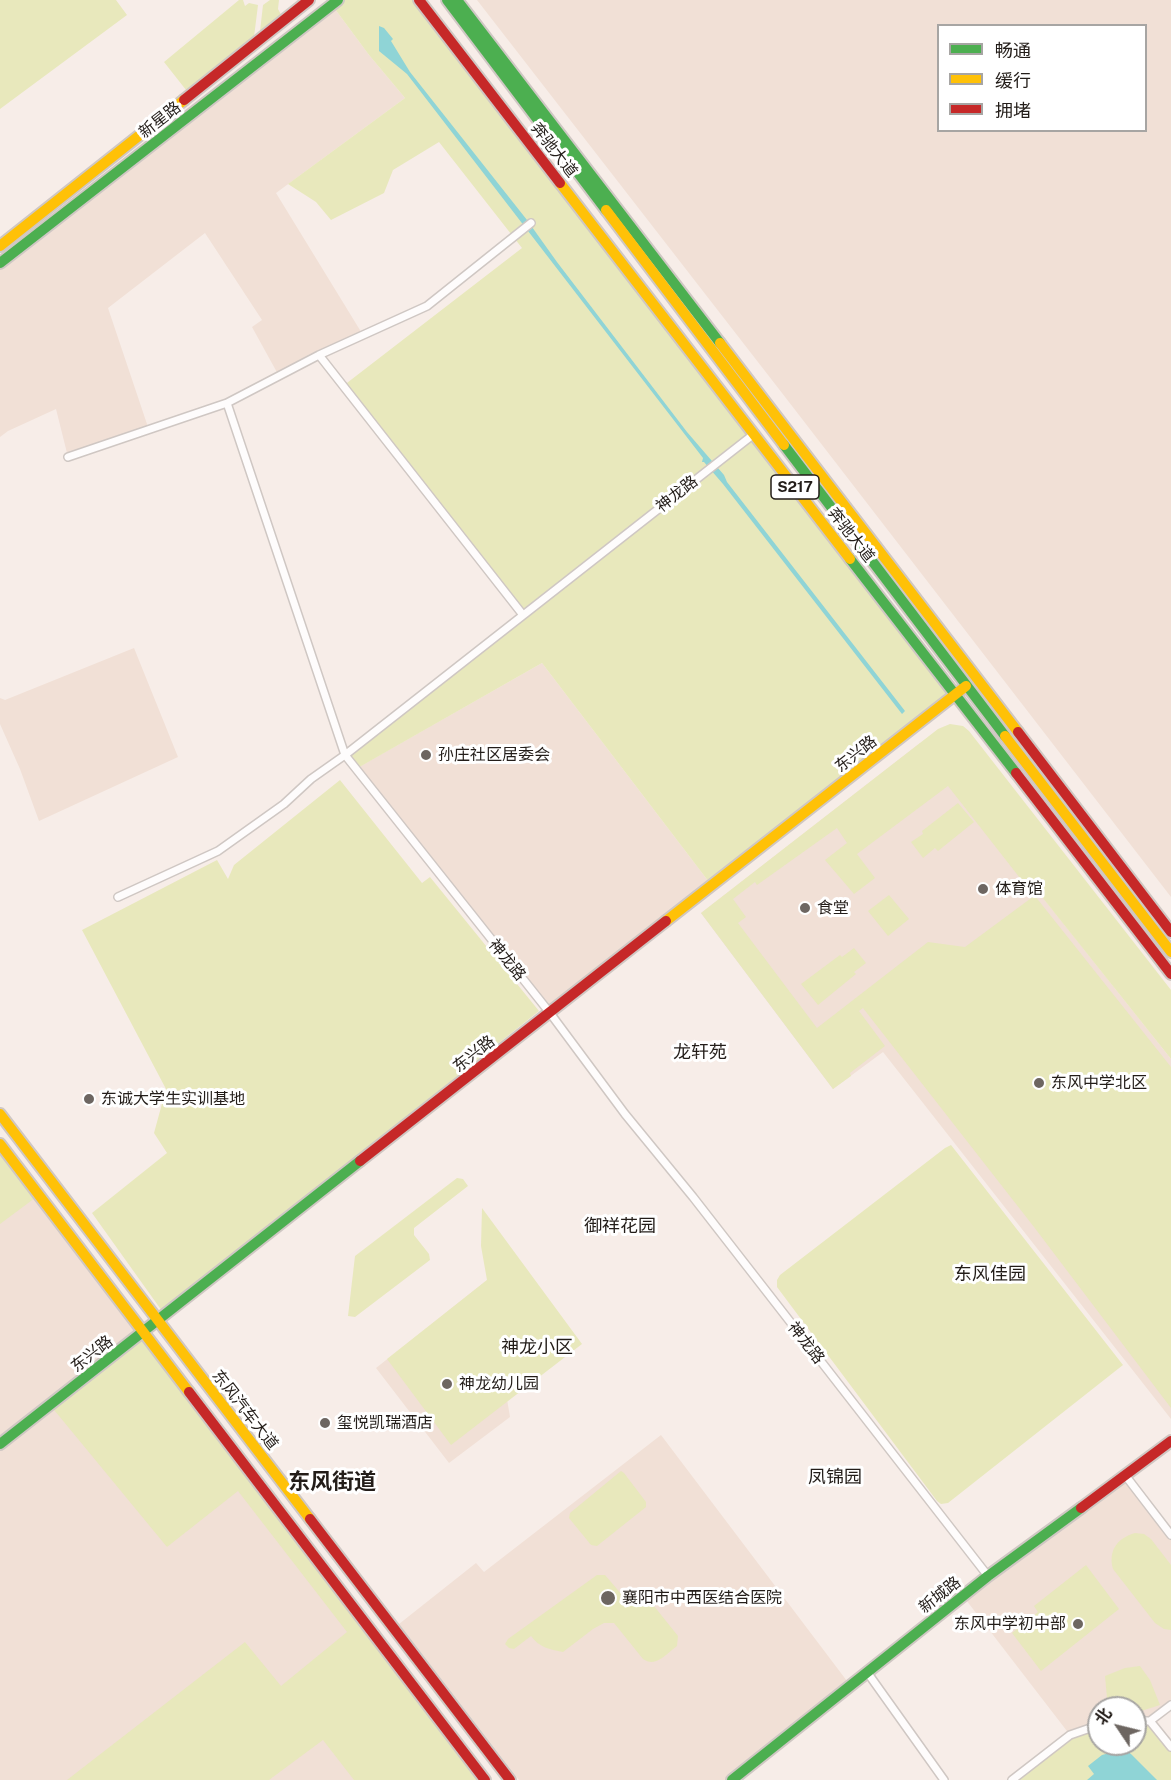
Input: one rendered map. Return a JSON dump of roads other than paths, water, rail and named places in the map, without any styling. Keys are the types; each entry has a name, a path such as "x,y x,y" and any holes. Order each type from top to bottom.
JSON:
{"main road":[{"name":"新星路","path":"0,246 309,0"},
{"name":"新星路","path":"0,263 338,0"},
{"name":"奔驰大道","path":"419,0 1171,974"},
{"name":"奔驰大道","path":"447,0 966,686 1171,952"},
{"path":"457,0 1171,932"},
{"name":"东兴路","path":"0,1443 966,686"},
{"path":"1024,762 1034,755"},
{"name":"东风汽车大道","path":"0,1114 510,1780"},
{"name":"东风汽车大道","path":"0,1144 485,1780"},
{"name":"新城路","path":"732,1780 988,1576 1171,1441"}],"street":[{"path":"68,457 227,403 319,355 427,306 531,223"},
{"path":"319,355 523,615"},
{"path":"118,897 218,851 284,804 310,779 345,755 227,403"},
{"name":"神龙路","path":"754,434 345,755 550,1013 625,1114 701,1207 988,1576"},
{"path":"1125,1475 1171,1535"},
{"path":"867,1672 944,1780"},
{"path":"1147,1721 1150,1721 1171,1705"},
{"path":"1150,1721 1171,1747"},
{"path":"1012,1780 1070,1735 1087,1729"}],"water":[{"path":"379,26 384,28 393,39 391,41 410,72 527,220 687,432 724,475 727,482 905,711 902,714 723,484 702,462 703,458 407,74 379,51"},
{"path":"1101,1756 1133,1756 1157,1780 1087,1780 1094,1774 1088,1766"}],"place":[{"name":"孙庄社区居委会","path":"426,755"},
{"name":"体育馆","path":"983,889"},
{"name":"食堂","path":"805,908"},
{"name":"东风中学北区","path":"1039,1083"},
{"name":"东诚大学生实训基地","path":"89,1099"},
{"name":"神龙幼儿园","path":"447,1384"},
{"name":"玺悦凯瑞酒店","path":"325,1423"},
{"name":"襄阳市中西医结合医院","path":"608,1598"},
{"name":"东风中学初中部","path":"1078,1624"}],"district":[{"name":"龙轩苑","path":"700,1052"},
{"name":"御祥花园","path":"620,1226"},
{"name":"东风佳园","path":"990,1274"},
{"name":"神龙小区","path":"537,1347"},
{"name":"凤锦园","path":"835,1477"},
{"name":"东风街道","path":"332,1482"}]}
